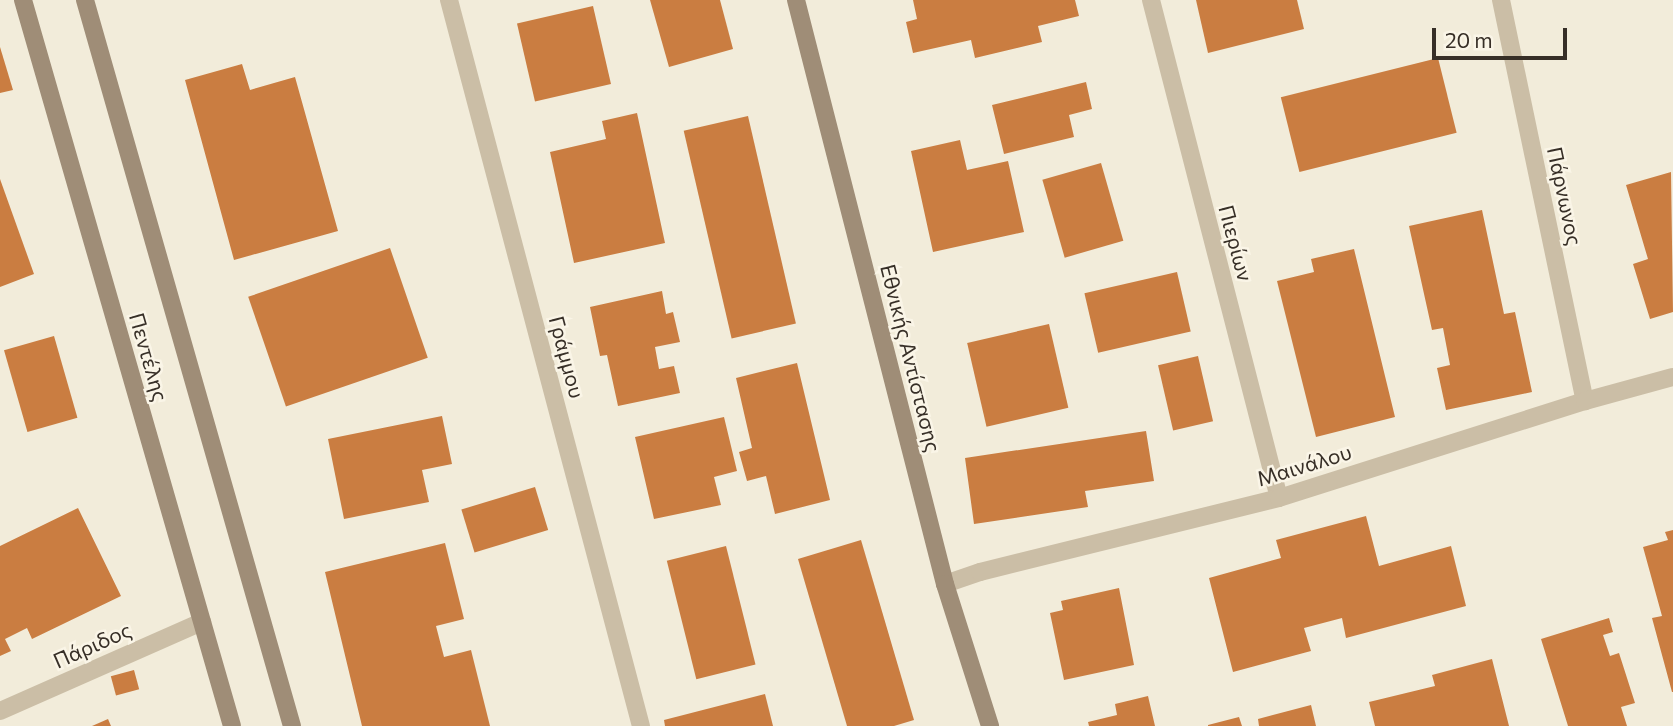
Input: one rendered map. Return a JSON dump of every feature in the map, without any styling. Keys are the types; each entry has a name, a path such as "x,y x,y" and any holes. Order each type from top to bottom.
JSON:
{"main road":[{"name":"Πεντέλης","path":"23,0 232,726"},
{"name":"Πεντέλης","path":"85,0 292,726"},
{"name":"Εθνικής Αντίστασης","path":"796,0 945,584 990,726"}],"street":[{"name":"Γράμμου","path":"449,0 641,726"},
{"name":"Πιερίων","path":"1151,0 1279,498"},
{"name":"Πάρνωνος","path":"1501,0 1585,401"},
{"name":"Μαινάλου","path":"945,584 980,572 1279,498 1585,401 1673,377"},
{"name":"Πάριδος","path":"0,711 202,622"}],"building":[{"path":"650,0 720,0 733,49 669,67"},
{"path":"913,0 1075,0 1079,16 1038,26 1042,42 975,58 971,40 913,53 906,22 917,19"},
{"path":"1196,0 1297,0 1304,29 1208,53"},
{"path":"593,6 611,84 535,101 517,24"},
{"path":"0,47 13,90 0,93"},
{"path":"1438,58 1457,133 1299,172 1281,97"},
{"path":"242,64 250,90 295,77 338,231 234,260 185,80"},
{"path":"1086,82 1092,109 1069,115 1074,137 1004,154 992,105"},
{"path":"637,113 665,243 574,263 550,152 606,139 602,121"},
{"path":"748,116 796,324 732,338 684,131"},
{"path":"960,140 967,170 1008,161 1024,232 933,252 911,151"},
{"path":"1101,163 1123,241 1065,258 1042,180"},
{"path":"1671,172 1673,312 1650,319 1633,264 1648,259 1626,185"},
{"path":"0,179 34,274 0,287"},
{"path":"1482,210 1504,314 1515,312 1532,392 1446,410 1437,368 1450,365 1443,328 1432,330 1409,226"},
{"path":"390,248 428,358 286,407 248,297"},
{"path":"1354,249 1395,417 1316,437 1277,281 1314,272 1311,259"},
{"path":"1177,272 1191,331 1098,353 1084,293"},
{"path":"662,291 666,314 673,312 680,342 655,347 659,369 674,366 680,393 618,406 607,355 600,356 590,307"},
{"path":"1049,324 1068,408 986,427 967,343"},
{"path":"54,336 77,418 27,432 4,350"},
{"path":"1198,356 1213,421 1173,431 1158,365"},
{"path":"797,363 830,500 775,514 766,476 747,481 739,452 752,448 736,378"},
{"path":"442,416 452,464 422,470 429,502 344,519 328,439"},
{"path":"724,417 737,471 714,477 721,505 654,519 635,437"},
{"path":"1146,431 1154,481 1085,491 1088,507 974,524 965,458"},
{"path":"535,487 548,530 475,553 461,510"},
{"path":"78,508 121,596 32,639 27,628 5,639 11,651 0,656 0,546"},
{"path":"1366,516 1379,566 1451,546 1466,606 1346,638 1342,618 1304,628 1311,651 1233,672 1209,578 1281,558 1276,540"},
{"path":"1673,530 1672,692 1652,618 1662,616 1643,547 1668,540 1665,532"},
{"path":"861,540 914,720 894,726 847,726 798,559"},
{"path":"445,543 464,619 436,626 444,657 471,650 490,726 362,726 325,572"},
{"path":"726,546 756,664 696,679 667,561"},
{"path":"1119,588 1134,665 1064,680 1050,613 1063,610 1061,601"},
{"path":"1609,618 1613,632 1603,635 1610,656 1619,653 1635,703 1621,707 1627,726 1568,726 1541,639"},
{"path":"1492,659 1509,726 1375,726 1369,702 1435,686 1432,675"},
{"path":"134,670 139,689 116,696 111,676"},
{"path":"765,694 773,726 665,726 664,720"},
{"path":"1148,696 1155,726 1089,726 1088,722 1117,715 1115,704"},
{"path":"1311,705 1316,726 1259,726 1258,719"},
{"path":"1239,717 1242,726 1208,726 1208,725"},
{"path":"108,719 111,726 92,726"}]}
